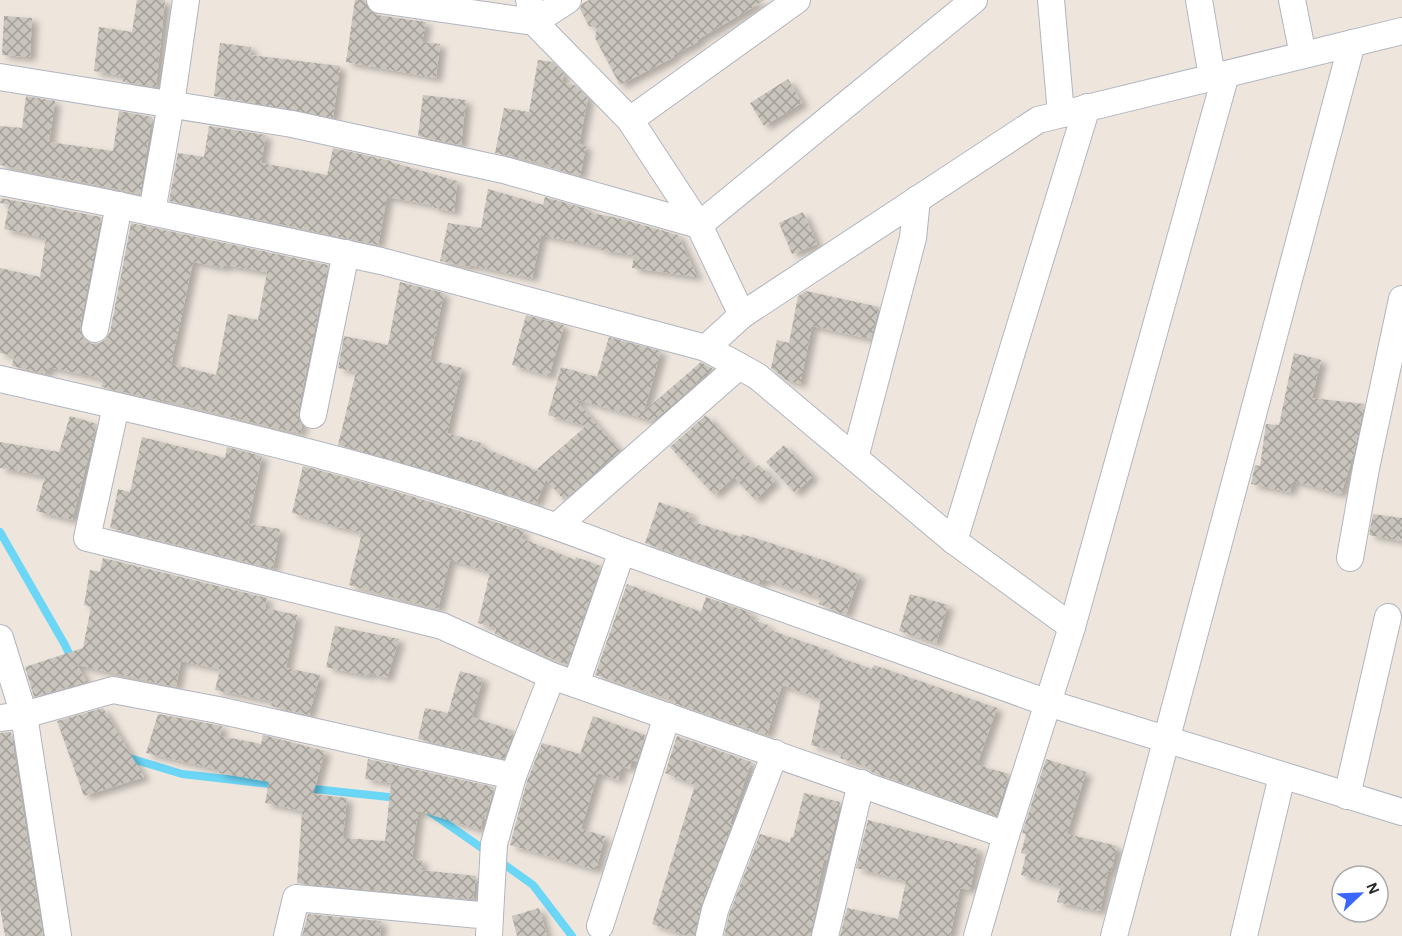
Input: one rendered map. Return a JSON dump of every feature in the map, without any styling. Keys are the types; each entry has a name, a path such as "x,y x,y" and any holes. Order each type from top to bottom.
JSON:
{"street":[{"path":"152,212 186,0"},
{"path":"380,0 532,11 568,0"},
{"path":"630,120 797,0"},
{"path":"699,225 974,0"},
{"path":"1051,0 1061,114"},
{"path":"977,936 1006,835 1072,627 1219,76 1199,0"},
{"path":"1292,0 1303,55"},
{"path":"532,11 630,120 699,225 742,315"},
{"path":"706,348 742,315 1038,120 1402,31"},
{"path":"1114,936 1352,43"},
{"path":"0,77 292,124 504,170 699,225"},
{"path":"954,541 1087,107"},
{"path":"0,182 381,261 706,348 757,376 954,541 1072,627"},
{"path":"855,458 913,238 917,199"},
{"path":"95,329 119,205"},
{"path":"313,415 346,253"},
{"path":"1350,558 1366,468 1402,299"},
{"path":"557,526 739,366"},
{"path":"0,379 386,473 557,526 1048,703 1402,812"},
{"path":"116,406 87,538 442,626 564,680 1006,835"},
{"path":"287,936 296,898 489,926 494,844 513,776 564,680 622,551"},
{"path":"1347,796 1388,617"},
{"path":"0,638 12,716 58,936"},
{"path":"12,716 113,690 218,710 513,776"},
{"path":"600,926 667,716"},
{"path":"709,936 715,910 775,753"},
{"path":"1244,936 1282,776"},
{"path":"825,936 861,783"}],"building":[{"path":"137,0 165,0 156,87 123,82 123,76 94,71 99,27 132,32"},
{"path":"355,0 365,0 370,11 377,15 426,22 422,42 440,44 436,78 346,62"},
{"path":"589,0 765,0 673,55 674,57 620,85 595,38 597,28 589,26 580,9 582,4"},
{"path":"4,16 32,18 30,57 2,55"},
{"path":"220,43 251,47 250,55 340,66 333,118 214,96"},
{"path":"538,60 553,62 564,74 562,82 575,85 588,98 579,144 586,146 580,176 551,168 552,165 495,153 504,108 529,112"},
{"path":"788,79 802,103 764,126 750,103"},
{"path":"423,95 466,100 461,145 418,136"},
{"path":"26,96 55,101 49,142 113,151 119,111 152,117 140,194 0,165 0,126 22,128"},
{"path":"209,126 266,135 261,163 327,175 333,148 391,161 457,181 454,212 432,207 433,205 387,197 378,245 169,201 178,153 204,157"},
{"path":"488,189 543,205 545,197 591,210 591,213 678,235 697,277 632,268 634,255 601,250 601,247 541,235 532,278 440,261 448,223 481,228"},
{"path":"1,198 101,217 80,326 85,340 92,344 106,339 110,332 131,223 328,265 298,412 302,425 301,433 162,399 162,401 101,387 103,379 49,367 47,374 12,366 14,356 0,353 0,268 40,277 46,238 4,229 9,205 0,203","holes":["193,262 225,268 225,265 267,272 258,320 228,314 216,375 171,364"]},
{"path":"803,212 817,244 792,254 779,223"},
{"path":"400,282 444,293 430,360 462,368 447,433 481,443 480,446 540,472 537,469 586,426 548,415 561,367 597,377 609,337 661,351 644,411 701,362 713,369 653,421 575,399 620,451 564,500 546,479 536,504 338,445 356,372 338,368 344,336 388,345"},
{"path":"806,291 879,307 871,339 812,326 800,384 786,380 771,368 777,340 789,343 798,296"},
{"path":"526,315 564,325 549,376 512,365"},
{"path":"1294,353 1321,360 1312,398 1364,404 1354,453 1341,494 1293,481 1290,492 1251,484 1255,465 1260,466 1266,424 1279,425"},
{"path":"706,415 755,469 759,465 775,481 755,500 734,477 714,495 670,447"},
{"path":"70,416 97,424 72,520 36,511 45,476 0,468 0,442 59,452"},
{"path":"142,437 225,458 227,447 262,456 248,524 280,529 273,569 110,528 118,489 130,492"},
{"path":"784,445 813,476 795,493 766,462"},
{"path":"303,466 388,489 524,531 521,538 575,560 576,557 601,566 567,665 495,634 496,628 478,623 490,572 450,560 438,609 349,585 361,537 359,537 360,532 292,513"},
{"path":"659,502 693,514 687,520 741,537 742,534 829,562 860,575 846,615 819,604 821,598 763,579 761,585 645,543"},
{"path":"1373,514 1402,518 1402,541 1369,535"},
{"path":"103,558 267,598 265,608 297,615 286,668 320,675 309,715 271,706 272,701 215,690 220,669 181,661 176,687 77,665 87,682 34,697 25,667 83,648 91,607 84,605 90,570 100,572"},
{"path":"627,584 701,612 706,597 752,613 750,619 768,625 767,629 830,651 829,654 872,669 874,665 997,708 977,765 1009,774 996,816 871,772 871,768 840,758 842,753 811,745 821,699 782,685 767,735 676,704 673,700 595,675"},
{"path":"910,594 948,605 936,643 899,631"},
{"path":"335,626 399,639 387,678 326,667"},
{"path":"460,671 483,678 472,717 514,731 504,759 418,739 425,708 448,713"},
{"path":"103,708 144,777 84,796 57,721"},
{"path":"158,714 222,726 220,736 261,744 263,735 325,751 313,794 347,798 343,838 385,841 391,783 365,779 368,759 494,787 485,819 483,812 481,830 418,811 412,859 422,860 421,870 476,876 473,899 297,883 302,811 265,803 269,782 219,773 220,770 146,753"},
{"path":"593,716 645,735 637,762 632,760 630,769 622,766 618,780 598,773 581,829 605,836 596,870 510,845 527,781 542,743 580,754"},
{"path":"11,732 43,936 5,936 0,907 0,733"},
{"path":"677,736 751,762 730,824 732,825 701,905 694,936 687,936 652,924 695,785 665,773"},
{"path":"1046,759 1086,772 1067,834 1117,846 1111,872 1108,871 1100,911 1057,902 1061,886 1021,875 1026,854 1021,853 1026,834 1022,833"},
{"path":"804,793 840,802 827,860 824,859 815,898 818,899 810,936 724,936 729,914 760,834 790,843"},
{"path":"868,820 978,849 970,890 960,888 950,936 840,936 847,908 898,919 906,881 856,868"},
{"path":"539,908 547,936 517,936 512,916"},
{"path":"308,914 381,921 380,936 302,936"}],"waterway":[{"path":"0,532 73,662"},
{"path":"126,757 182,774 279,785"},
{"path":"305,788 398,798"},
{"path":"430,812 489,853"},
{"path":"498,860 533,885 572,936"}]}
